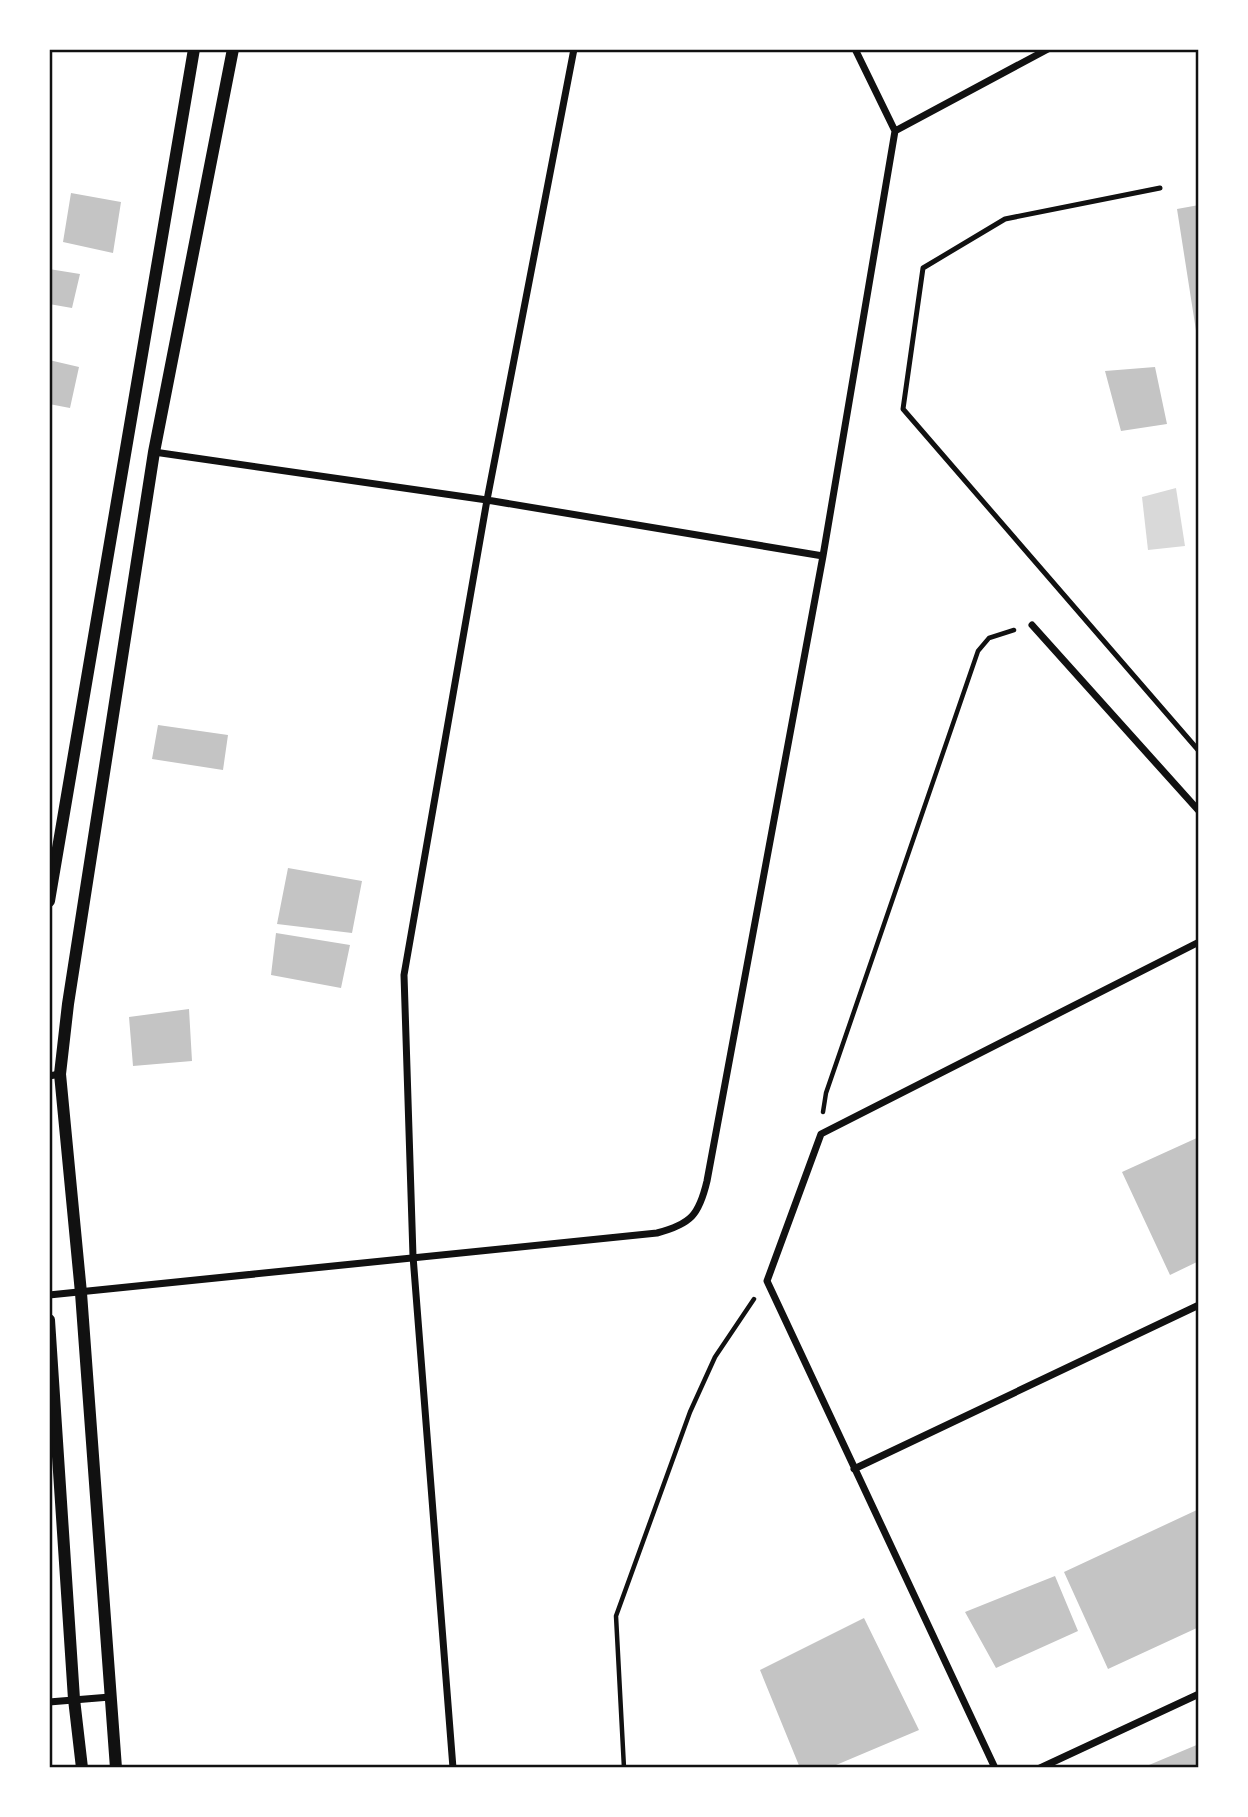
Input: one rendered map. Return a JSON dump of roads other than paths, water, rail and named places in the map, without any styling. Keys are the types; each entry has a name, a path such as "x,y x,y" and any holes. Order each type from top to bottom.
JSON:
{"street":[{"path":"49,901 194,49"},
{"path":"116,1768 81,1293 55,1075 154,452 233,49"},
{"path":"453,1768 413,1256 404,975 487,500 574,49"},
{"path":"49,1295 657,1233 692,1219 702,1202 823,556 895,131 855,49"},
{"path":"895,131 1048,49"},
{"path":"154,452 487,500 823,556"},
{"path":"1032,625 1199,811"},
{"path":"995,1768 767,1281 821,1133 1199,942"},
{"path":"855,1469 1199,1305"},
{"path":"49,1320 74,1699 82,1768"},
{"path":"1040,1768 1199,1694"},
{"path":"49,1702 110,1697"}],"lane":[{"path":"1160,188 1005,219 923,268 903,409 1199,751"}]}
